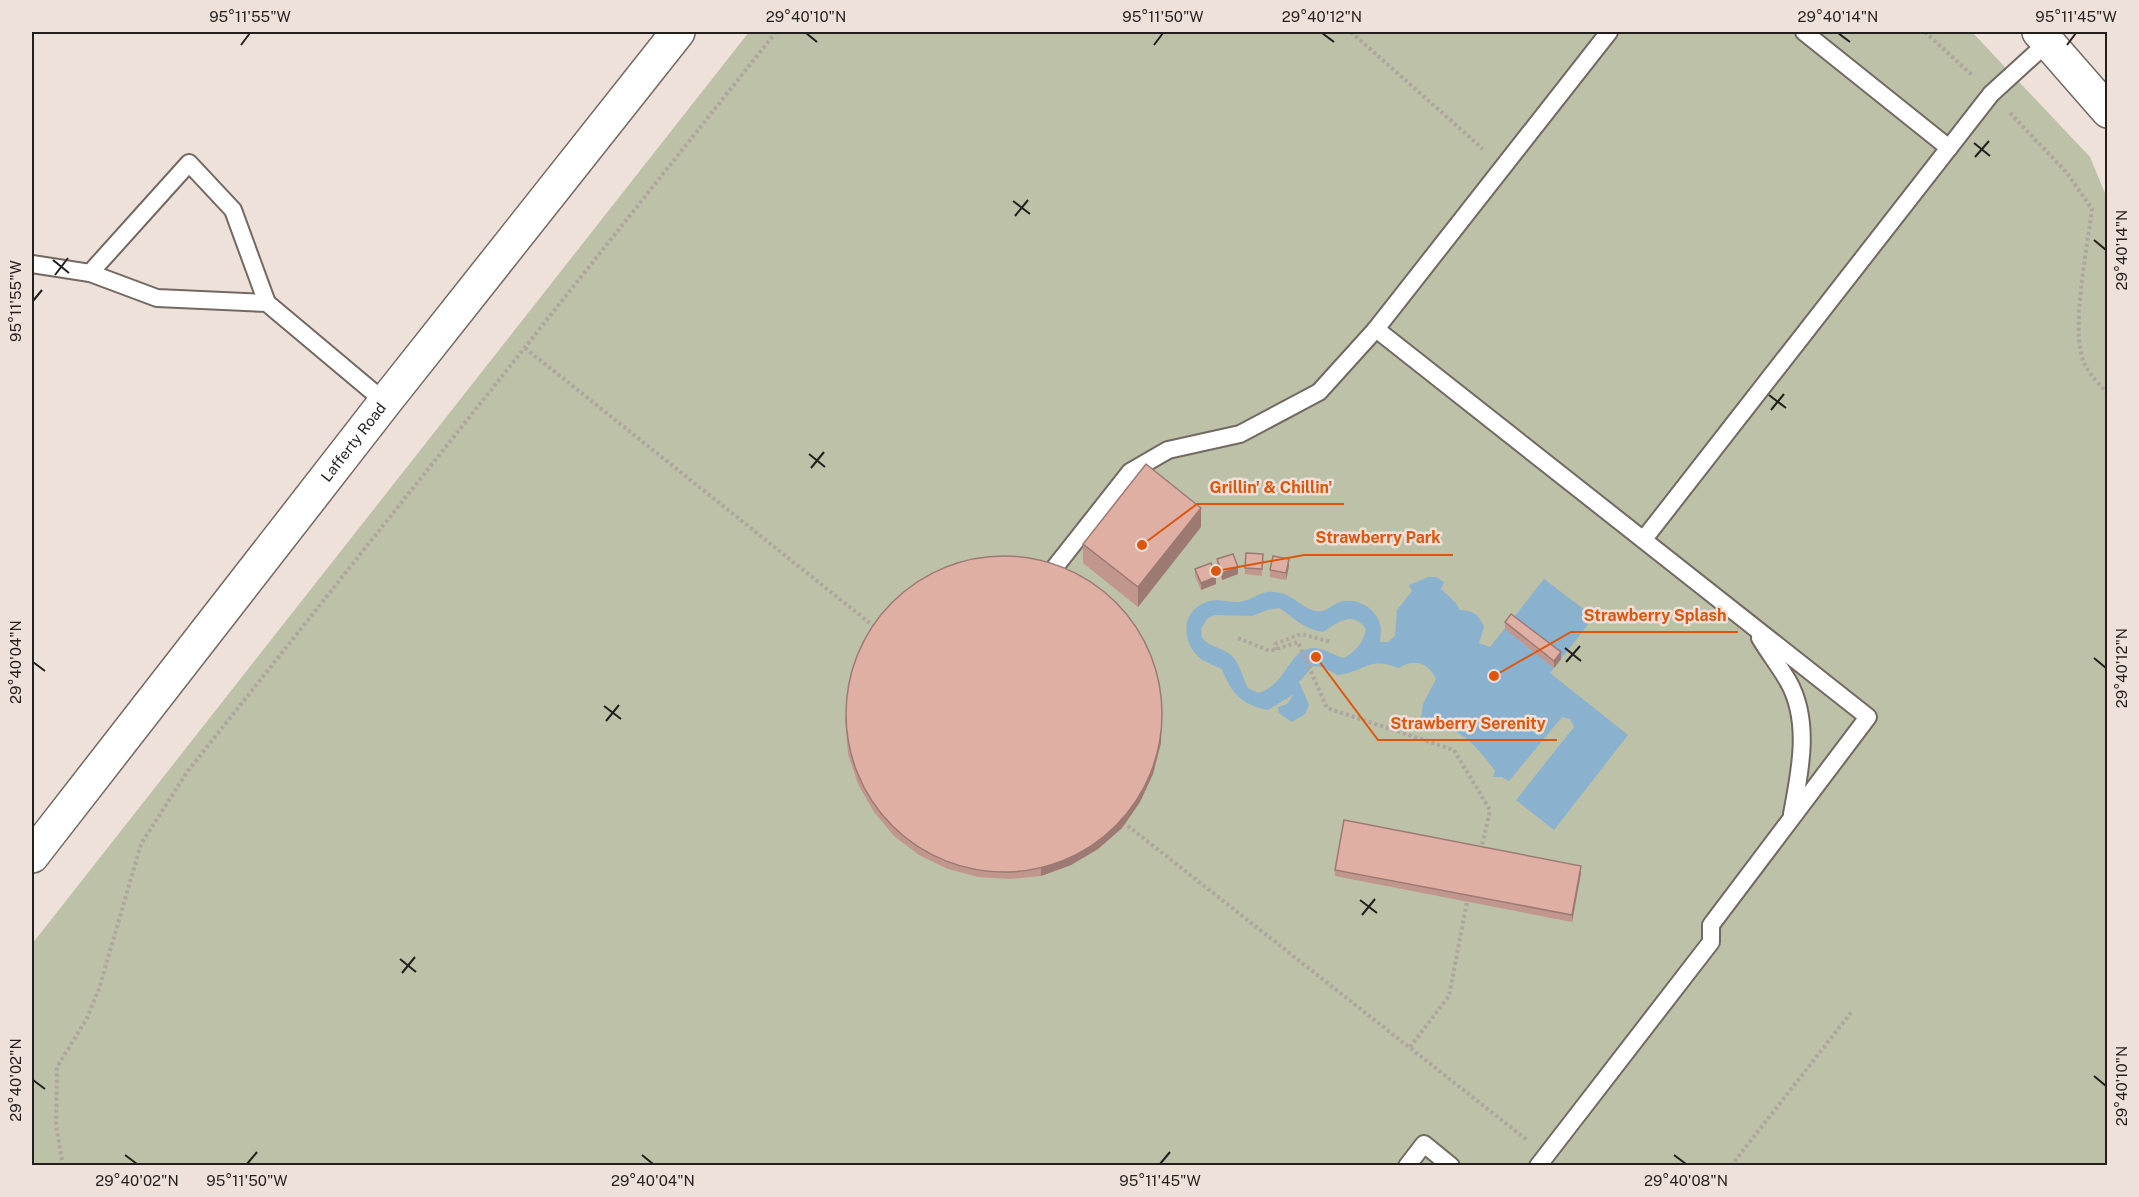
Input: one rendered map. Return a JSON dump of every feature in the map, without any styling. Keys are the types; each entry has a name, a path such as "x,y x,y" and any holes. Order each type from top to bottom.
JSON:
{"street":[{"name":"Lafferty Road","path":"32,856 385,402 678,32"},
{"path":"2043,37 2108,111"}],"lane":[{"path":"1036,591 1130,472 1168,450 1240,434 1319,392 1376,329 1609,32"},
{"path":"1804,32 1949,148"},
{"path":"1644,539 1991,94 2043,37"},
{"path":"90,273 189,163 233,210 267,303 385,402"},
{"path":"32,264 90,273 158,298 267,303"},
{"path":"1376,329 1868,717 1711,925 1711,942 1542,1160"},
{"path":"1751,625 1790,683 1799,712 1802,747 1791,820"},
{"path":"1407,1166 1424,1144 1451,1166"}],"path":[{"path":"63,1166 56,1125 57,1067 87,1018 99,989 141,844 187,771 776,32"},
{"path":"1352,32 1503,167"},
{"path":"1925,32 1991,94 2067,173 2092,209 2080,287 2079,327 2084,364 2108,394"},
{"path":"525,348 881,633"},
{"path":"1278,649 1275,644 1301,634 1331,642"},
{"path":"1238,638 1270,651 1298,642 1327,708 1454,750 1490,810 1480,854"},
{"path":"1114,815 1410,1047 1542,1160"},
{"path":"1410,1047 1449,996 1467,902"},
{"path":"1731,1166 1852,1010"}],"green space":[{"path":"749,32 1972,32 2090,157 2107,198 2107,1165 32,1165 32,944"}],"water":[{"path":"1428,577 1436,577 1444,582 1441,589 1460,610 1472,612 1480,619 1484,627 1479,643 1490,647 1544,579 1594,617 1550,673 1628,735 1554,830 1516,800 1574,727 1570,719 1562,717 1509,781 1502,777 1493,777 1495,771 1472,743 1464,737 1445,726 1421,718 1423,704 1436,679 1429,669 1421,664 1410,663 1399,668 1380,663 1338,675 1322,667 1313,666 1299,682 1309,705 1305,714 1292,722 1279,713 1278,707 1287,704 1294,694 1268,710 1251,705 1239,697 1229,685 1222,669 1201,659 1195,653 1187,637 1187,621 1196,608 1204,603 1218,600 1240,602 1269,592 1291,597 1315,611 1326,610 1346,601 1364,605 1378,618 1381,628 1380,642 1388,642 1395,636 1397,610 1412,591 1409,585","holes":["1279,608 1316,631 1323,632 1340,622 1351,619 1361,623 1366,629 1358,646 1344,658 1316,648 1307,649 1299,653 1276,682 1258,693 1248,688 1232,656 1202,638 1201,629 1207,619 1214,615 1252,616"]}],"building":[{"path":"1146,464 1201,508 1138,587 1083,544"},
{"path":"1246,553 1263,554 1262,569 1245,568"},
{"path":"1233,554 1238,567 1222,573 1217,559"},
{"path":"988,556 1020,556 1050,562 1079,574 1116,602 1136,626 1150,653 1156,668 1162,698 1162,730 1156,760 1150,775 1136,802 1116,826 1079,854 1050,866 1020,872 988,872 958,866 929,854 892,826 872,802 852,760 846,730 846,698 852,668 864,639 892,602 916,582 958,562"},
{"path":"1273,556 1289,559 1286,573 1270,570"},
{"path":"1211,563 1216,577 1201,583 1195,569"},
{"path":"1511,614 1561,652 1554,661 1505,622"},
{"path":"1344,820 1581,866 1572,915 1335,870"}],"place":[{"name":"Grillin' & Chillin'","path":"1142,545"},
{"name":"Strawberry Park","path":"1216,571"},
{"name":"Strawberry Serenity","path":"1316,657"},
{"name":"Strawberry Splash","path":"1494,676"}]}
